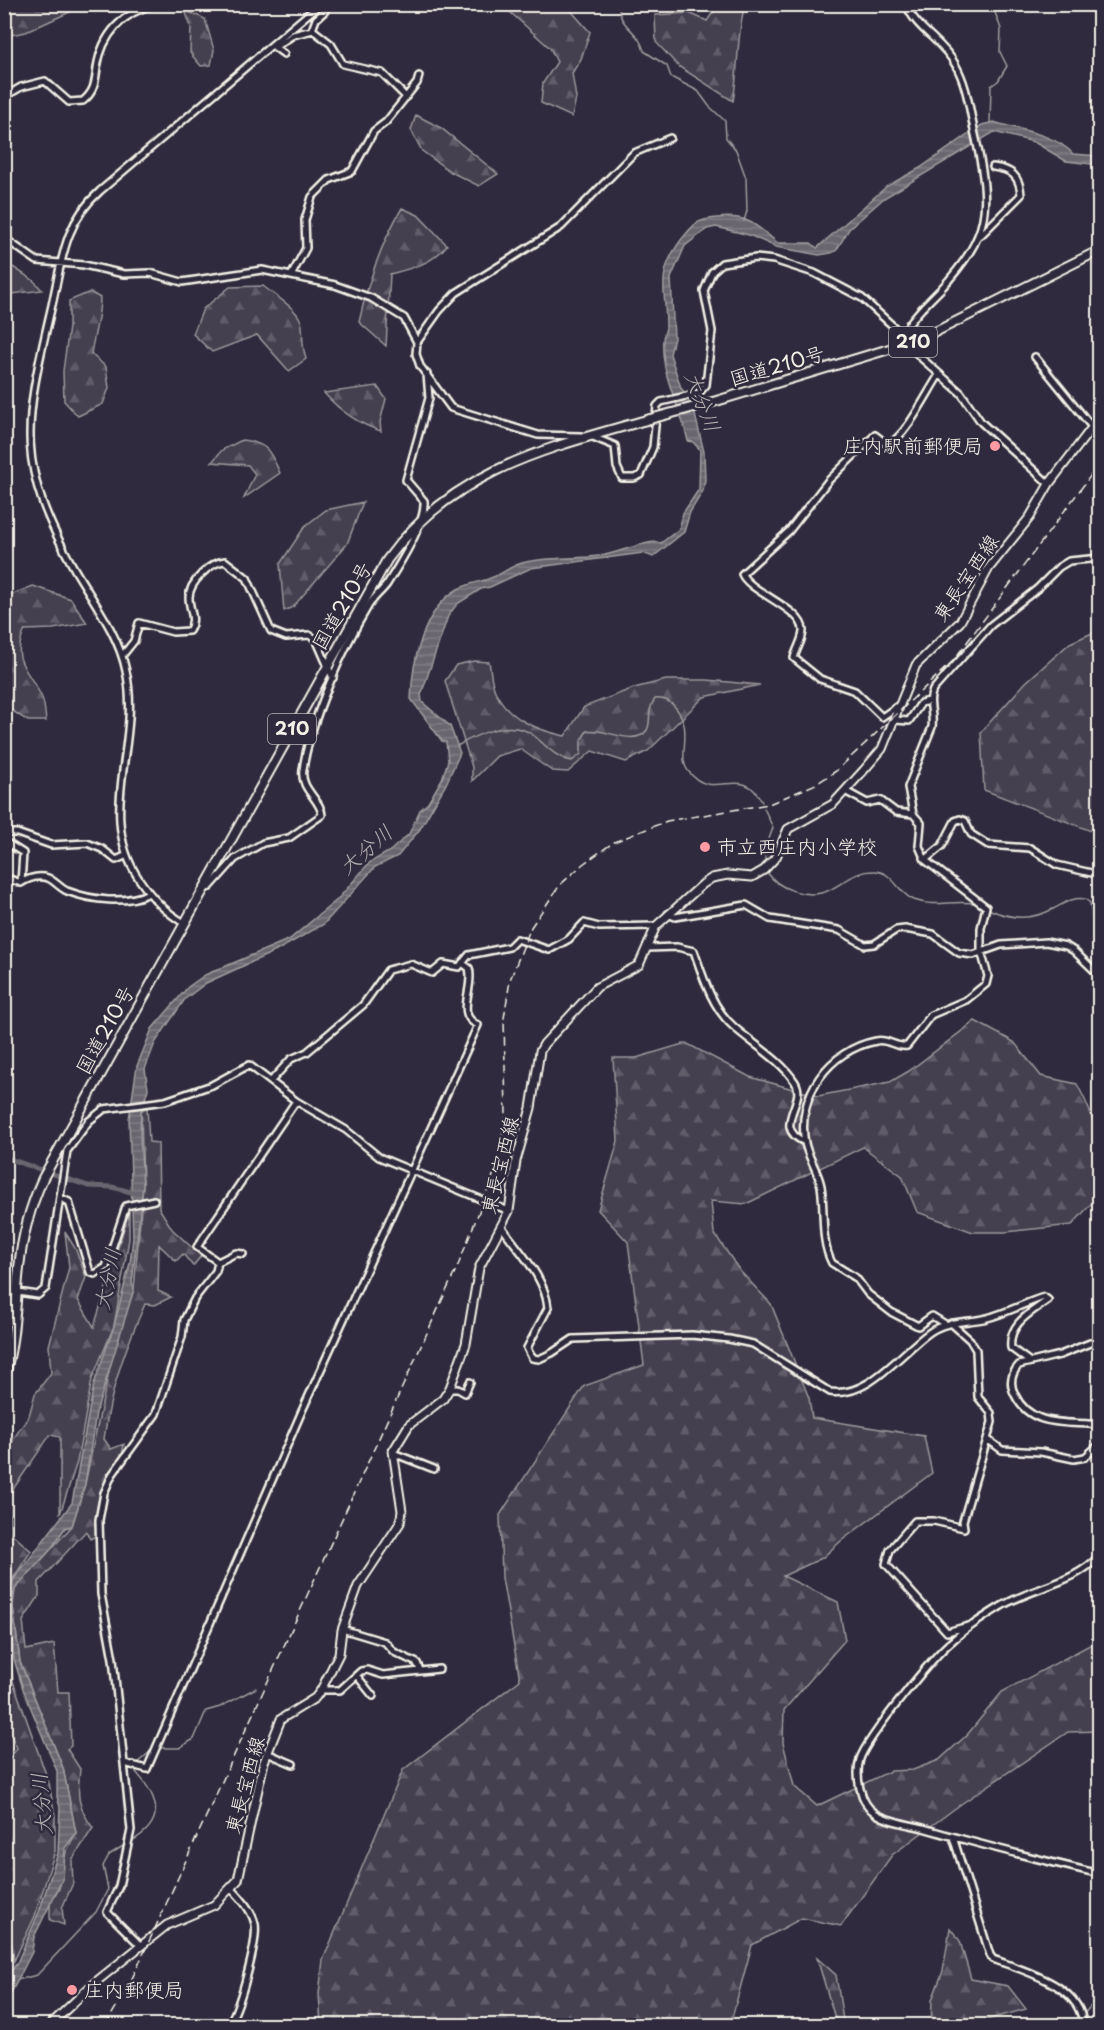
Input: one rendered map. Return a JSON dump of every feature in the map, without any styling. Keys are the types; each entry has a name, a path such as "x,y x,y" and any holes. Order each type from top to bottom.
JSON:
{"highway":[{"name":"国道210号","path":"4,1378 11,1348 24,1236 43,1178 387,560 421,520 459,490 498,468 590,436 909,343 1100,250"}],"main road":[{"name":"東長宝西線","path":"49,2025 92,1985 173,1922 214,1905 231,1889 241,1870 267,1753 284,1715 315,1698 321,1690 339,1654 342,1629 363,1575 400,1523 402,1511 393,1453 398,1440 409,1425 443,1399 466,1344 485,1253 502,1227 509,1211 516,1161 531,1108 540,1051 544,1044 597,987 639,965 656,926 668,914 712,878 728,874 752,877 764,870 776,857 788,829 826,809 845,791 882,748 903,701 916,664 960,622 989,568 1030,517 1049,484 1100,417"}],"street":[{"path":"4,97 21,87 45,81 69,102 83,101 94,88 99,62 109,34 128,15 156,4"},
{"path":"184,923 162,909 125,856 120,838 119,820 129,695 122,656 51,526 38,493 31,460 29,428 32,396 71,226 92,198 320,4"},
{"path":"906,4 918,26 942,46 959,71 982,171 986,207 981,230 974,244"},
{"path":"312,30 316,19 326,7"},
{"path":"273,45 293,35 312,30 330,42 343,64 382,73 405,96"},
{"path":"273,45 284,54"},
{"path":"291,276 306,248 306,216 312,197 333,177 352,171 374,132 386,122 417,83 419,76"},
{"path":"417,342 439,311 456,293 561,227 634,153 670,138"},
{"path":"909,343 906,332 909,324 948,280 974,244 1021,195 1020,185 1015,175 993,167"},
{"path":"4,238 37,261 84,265 124,274 150,273 182,282 253,270 335,285 371,298 404,318 417,342 418,361 447,404 465,413 543,436 590,436 605,440 615,446 617,467 622,478 639,477 650,458 657,406 661,402 702,391 706,384 712,335 704,291 714,270 725,262 762,259 814,273 862,298 939,375 959,391 981,422 1049,484"},
{"path":"1035,357 1092,427"},
{"path":"203,889 210,887 235,859 263,843 289,838 321,817 321,810 304,785 303,771 319,711 333,678 369,606 388,583 417,534 424,501 406,480 429,399 427,374"},
{"path":"903,701 882,717 855,691 820,679 801,666 794,658 803,632 801,625 777,602 749,583 742,574 789,531 828,481 846,467 875,435 888,445 892,444 908,424 939,375"},
{"path":"974,1625 947,1632 886,1564 890,1550 915,1521 934,1521 964,1528 963,1521 992,1422 991,1413 978,1398 976,1350 970,1340 948,1323 932,1316 918,1326 891,1312 868,1294 856,1278 832,1263 825,1235 817,1167 805,1142 808,1097 812,1086 821,1074 834,1063 868,1042 880,1040 907,1046 931,1015 966,1000 986,984 988,976 981,951 981,928 986,906 925,860 919,846 921,823 913,814 908,787 932,726 929,701 933,690 991,625 1037,589 1059,567 1069,561 1100,558"},
{"path":"122,656 134,641 139,623 173,632 189,631 193,617 189,595 192,588 208,568 225,561 246,578 269,628 286,637 313,636 333,678"},
{"path":"895,720 909,720 921,703 929,701"},
{"path":"845,791 867,803 880,800 896,812 913,814"},
{"path":"925,860 939,851 955,821 960,819 965,821 977,840 988,845 1030,848 1063,868 1100,875"},
{"path":"4,833 17,833 51,845 81,843 93,845 114,860 125,856"},
{"path":"4,841 23,853 21,883"},
{"path":"4,877 21,883 32,877 47,878 67,891 104,899 137,899 149,893"},
{"path":"668,914 675,917 746,905 770,919 839,930 865,945 878,942 896,930 905,929 933,934 959,953 973,955 1000,945 1056,944 1074,951 1100,976"},
{"path":"272,1080 294,1057 307,1052 363,1005 388,970 411,964 432,973 443,964 455,967 469,955 509,947 517,939 549,950 569,939 584,923 599,927 656,926"},
{"path":"648,948 677,947 694,951 719,1011 733,1027 780,1065 796,1084 798,1092 790,1120 790,1129 797,1138 805,1142"},
{"path":"124,1763 147,1769 223,1590 478,1025 469,1021 465,1014 471,978 469,968 462,963"},
{"path":"4,1290 38,1295 46,1288 66,1155 70,1144 99,1112 167,1100 218,1083 249,1065 272,1080 296,1101 346,1130 379,1157 509,1211"},
{"path":"218,1262 197,1247 296,1101"},
{"path":"61,1198 69,1202 85,1262 92,1274 99,1273 106,1267 126,1206 154,1200"},
{"path":"502,1227 531,1266 547,1300 548,1308 527,1348 532,1358 539,1359 552,1353 573,1339 692,1335 729,1339 753,1344 819,1386 830,1392 844,1394 867,1382 930,1332 948,1323 988,1317 1044,1297 1048,1300 1012,1330 1010,1339 1011,1348 1030,1362"},
{"path":"218,1262 236,1253 243,1254"},
{"path":"141,1946 107,1912 119,1886 131,1830 107,1614 101,1594 99,1520 104,1493 112,1475 156,1414 182,1336 184,1320 195,1298 216,1271 218,1262"},
{"path":"1100,1339 1060,1355 1018,1365 1012,1374 1012,1387 1022,1406 1043,1420 1100,1425"},
{"path":"449,1389 458,1389 465,1394 470,1382"},
{"path":"987,1439 1002,1450 1041,1452 1074,1459 1085,1457 1100,1444"},
{"path":"393,1453 434,1469"},
{"path":"1100,1555 1072,1577 1060,1579 1017,1598 974,1625 940,1652 878,1731 861,1757 858,1766 859,1787 866,1804 876,1814 953,1837 1100,1874"},
{"path":"342,1629 385,1642 394,1652 417,1663 420,1670"},
{"path":"321,1690 332,1692 340,1689 367,1670 383,1675 439,1669"},
{"path":"357,1676 373,1696"},
{"path":"267,1753 293,1764"},
{"path":"953,1837 990,1955 993,1959 1059,1988 1077,2003 1083,2025"},
{"path":"227,2025 236,2011 244,1988 255,1927 245,1905 231,1889"}],"green space":[{"path":"5,4 72,5 74,10 26,32 5,36"},
{"path":"502,5 566,5 590,32 581,59 572,73 576,98 572,117 541,103 543,83 557,62 550,48"},
{"path":"718,5 745,5 740,29 733,101 678,66 656,42 655,15 689,13 707,21"},
{"path":"185,10 205,19 214,50 211,65 201,66 190,53 191,27"},
{"path":"416,115 441,128 498,174 479,186 451,172 422,151 411,130"},
{"path":"402,208 418,215 447,245 428,261 390,274 386,346 359,322 376,264 387,236"},
{"path":"5,262 33,280 42,290 5,295"},
{"path":"263,286 292,309 301,320 306,359 289,371 257,335 212,352 193,334 203,309 230,287"},
{"path":"90,292 100,298 91,354 106,367 109,388 103,404 78,416 64,401 63,371 69,327 69,301"},
{"path":"377,386 386,399 380,422 381,431 350,416 324,393"},
{"path":"242,440 258,443 267,449 280,473 244,498 255,474 248,465 212,462 222,450"},
{"path":"363,502 347,544 293,607 284,611 280,564 305,526 326,510"},
{"path":"33,586 71,599 87,623 53,629 25,630 19,650 20,659 42,698 46,721 28,721 5,706 5,597"},
{"path":"1099,630 1099,834 984,790 981,732 1026,682 1070,643"},
{"path":"474,661 489,662 495,691 507,709 515,716 534,727 565,736 584,707 634,688 666,680 707,680 760,685 704,697 648,751 626,762 592,751 568,772 552,771 520,749 497,756 472,781 472,767 445,681 456,665"},
{"path":"975,1021 1014,1042 1041,1076 1077,1084 1085,1099 1097,1138 1100,1194 1072,1225 1005,1232 973,1232 917,1212 902,1176 863,1147 746,1204 711,1201 714,1233 740,1271 771,1304 809,1398 812,1418 924,1436 932,1473 841,1541 822,1558 783,1576 838,1602 845,1640 784,1710 783,1743 794,1786 817,1806 890,1771 913,1770 939,1760 967,1735 1002,1692 1099,1640 1099,1731 1068,1732 961,1804 892,1855 841,1926 802,1918 752,1945 730,2025 321,2026 319,1994 323,1960 403,1770 520,1680 502,1578 500,1515 584,1386 644,1365 628,1242 598,1210 618,1141 613,1058 636,1058 686,1043 750,1077 818,1096 890,1082 909,1071"},
{"path":"147,1107 149,1142 158,1143 159,1208 172,1229 201,1256 193,1266 183,1254 176,1261 159,1245 158,1291 171,1297 155,1305 145,1304 119,1370 104,1439 111,1449 124,1444 120,1460 100,1495 96,1516 96,1536 90,1539 86,1531 39,1582 39,1596 23,1621 26,1650 54,1644 58,1692 69,1692 71,1746 67,1749 80,1769 79,1800 93,1828 72,1860 73,1883 62,1908 64,1925 50,1920 50,1902 59,1889 66,1852 76,1833 63,1768 20,1662 13,1606 15,1589 72,1526 85,1484 113,1352 134,1289 143,1186 141,1111"},
{"path":"129,1212 129,1239 114,1326 92,1379 77,1462 60,1514 60,1437 50,1435 9,1495 10,1532 31,1551 5,1591 13,1681 49,1783 55,1816 55,1851 35,1916 14,1961 12,1944 5,1940 5,1774 6,1764 17,1748 4,1721 5,1460 14,1438 29,1416 35,1394 51,1373 49,1346 69,1267 65,1232 75,1248 86,1277 78,1300 94,1327"},
{"path":"950,1928 960,1941 971,1979 1008,1986 1026,2009 983,2021 977,2025 931,2025 932,2000 943,1971"},
{"path":"817,1958 836,1975 843,2020 847,2025 837,2025"}],"shaded area":[{"path":"994,122 1047,137 1066,147 1073,154 1099,156 1099,165 1066,161 1034,142 994,132 884,198 849,229 836,251 831,253 819,255 776,247 749,235 716,227 707,229 685,246 671,278 674,338 670,354 681,388 692,402 704,452 705,480 703,491 690,512 684,532 653,557 643,553 531,568 481,589 457,604 448,616 421,695 422,702 450,726 460,753 446,784 420,829 398,856 375,867 324,924 276,951 206,983 185,999 155,1043 145,1069 148,1089 141,1112 143,1186 132,1283 134,1289 96,1413 85,1484 72,1526 65,1528 51,1549 15,1589 12,1600 20,1662 63,1768 76,1833 65,1848 63,1878 34,1937 32,1952 5,2005 5,1979 17,1963 39,1912 58,1853 60,1807 57,1797 57,1771 23,1689 14,1659 6,1596 14,1579 72,1503 94,1384 114,1326 130,1263 133,1237 129,1119 137,1066 152,1029 188,987 205,975 290,939 338,899 369,863 390,851 409,834 420,810 428,803 442,779 448,761 446,742 442,741 411,699 414,669 422,638 436,609 446,598 462,587 489,579 521,563 544,559 606,555 648,543 661,543 679,529 683,513 699,489 700,450 693,442 688,441 666,372 663,348 666,327 664,282 673,252 691,228 704,220 737,218 753,224 778,243 811,243 817,248 887,186 920,168 982,125"}],"waterway":[{"path":"619,4 622,18 637,37 644,51 667,66 671,77 698,91 709,106 725,121 726,138 736,150 746,178 747,211 744,221"},
{"path":"990,123 991,86 998,81 1007,66 1000,52 1001,29 992,4"},
{"path":"457,746 484,733 514,728 533,735 556,754 572,761 581,754 581,740 587,731 627,737 642,735 648,727 652,703 655,699 661,699 671,703 681,716 685,734 685,766 689,772 699,781 708,784 746,785 754,790 762,802"},
{"path":"764,808 773,828 765,850 765,863"},
{"path":"767,872 778,883 793,891 817,894 860,873 875,871 887,875 914,900 930,903 978,904"},
{"path":"988,909 1013,917 1028,917 1045,913 1072,900 1085,899 1090,903 1092,920 1100,935"},
{"path":"4,1157 88,1186 112,1187 135,1193"},
{"path":"157,1748 179,1748 194,1739 206,1711 220,1707 256,1688"},
{"path":"136,1764 153,1749"},
{"path":"130,1842 150,1826 156,1810 150,1792 136,1772 136,1768"},
{"path":"17,1980 37,1975 96,1912 108,1889 103,1866 109,1855 126,1844"},
{"path":"1083,2015 1100,1995"},
{"path":"1074,2026 1080,2018"}],"railway":[{"path":"105,2026 130,1983 459,1263 496,1168 506,1115 504,1018 510,980 531,927 560,885 583,864 614,842 667,821 769,804 816,784 836,771 953,661 1100,463"}],"place":[{"name":"庄内駅前郵便局","path":"995,446"},
{"name":"市立西庄内小学校","path":"705,847"},
{"name":"庄内郵便局","path":"72,1990"}],"water label":[{"name":"大分川","path":"702,402"},
{"name":"大分川","path":"366,850"},
{"name":"大分川","path":"108,1279"},
{"name":"大分川","path":"42,1804"}]}
